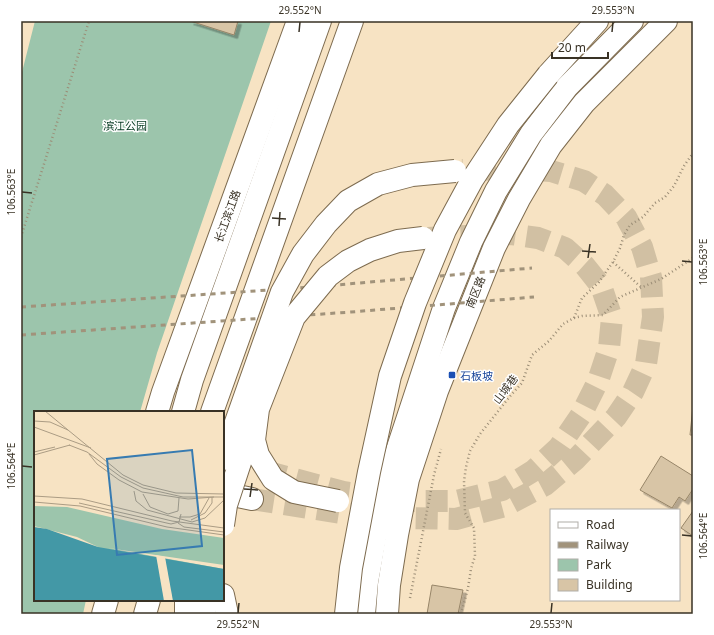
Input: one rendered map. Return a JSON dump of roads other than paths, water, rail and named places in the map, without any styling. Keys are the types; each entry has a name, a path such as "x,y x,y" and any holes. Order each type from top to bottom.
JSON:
{"main road":[{"name":"长江滨江路","path":"157,411 298,21"},
{"path":"202,411 206,387 308,76 320,21"},
{"path":"183,411 192,380 308,76 335,21"},
{"path":"212,411 352,21"},
{"path":"346,614 351,568 390,376 415,303 446,230 472,180 508,125 548,75 597,21"},
{"name":"南区路","path":"364,614 367,582 376,532 389,475 444,308 471,242 496,191 531,134 567,87 632,21"},
{"name":"南区路","path":"386,614 396,534 408,478 437,391 494,248 519,199 551,145 584,103 666,21"},
{"path":"233,461 282,292 303,254 326,224 348,201 378,184 412,175 455,171"},
{"path":"224,519 226,505 258,409 294,317 328,276 348,261 370,250 398,241 423,238"},
{"path":"258,409 254,440 258,455 273,479 294,492 338,502 356,501 369,497 378,491 389,475"},
{"path":"225,495 252,499"},
{"path":"224,600 227,614"},
{"path":"103,614 107,601"},
{"path":"130,614 133,601"},
{"path":"146,614 149,601"},
{"path":"158,614 161,601"},
{"path":"186,601 186,614"},
{"path":"203,601 205,614"}],"tunnel":[{"path":"252,499 341,513 409,518 456,519 505,506 545,485 576,459 616,417 633,392 646,364 653,317 651,277 642,247 626,217 605,195 584,181 551,171 521,169 462,170"},
{"path":"264,471 343,492 412,501 456,501 502,490 533,471 559,447 581,415 598,381 609,348 612,318 601,286 585,266 565,248 538,238 511,234 425,238"}],"railway":[{"path":"21,307 313,287 532,268"},
{"path":"21,335 351,312 534,297"}],"place":[{"name":"石板坡","path":"452,375"}],"park label":[{"name":"滨江公园","path":"125,125"}]}
